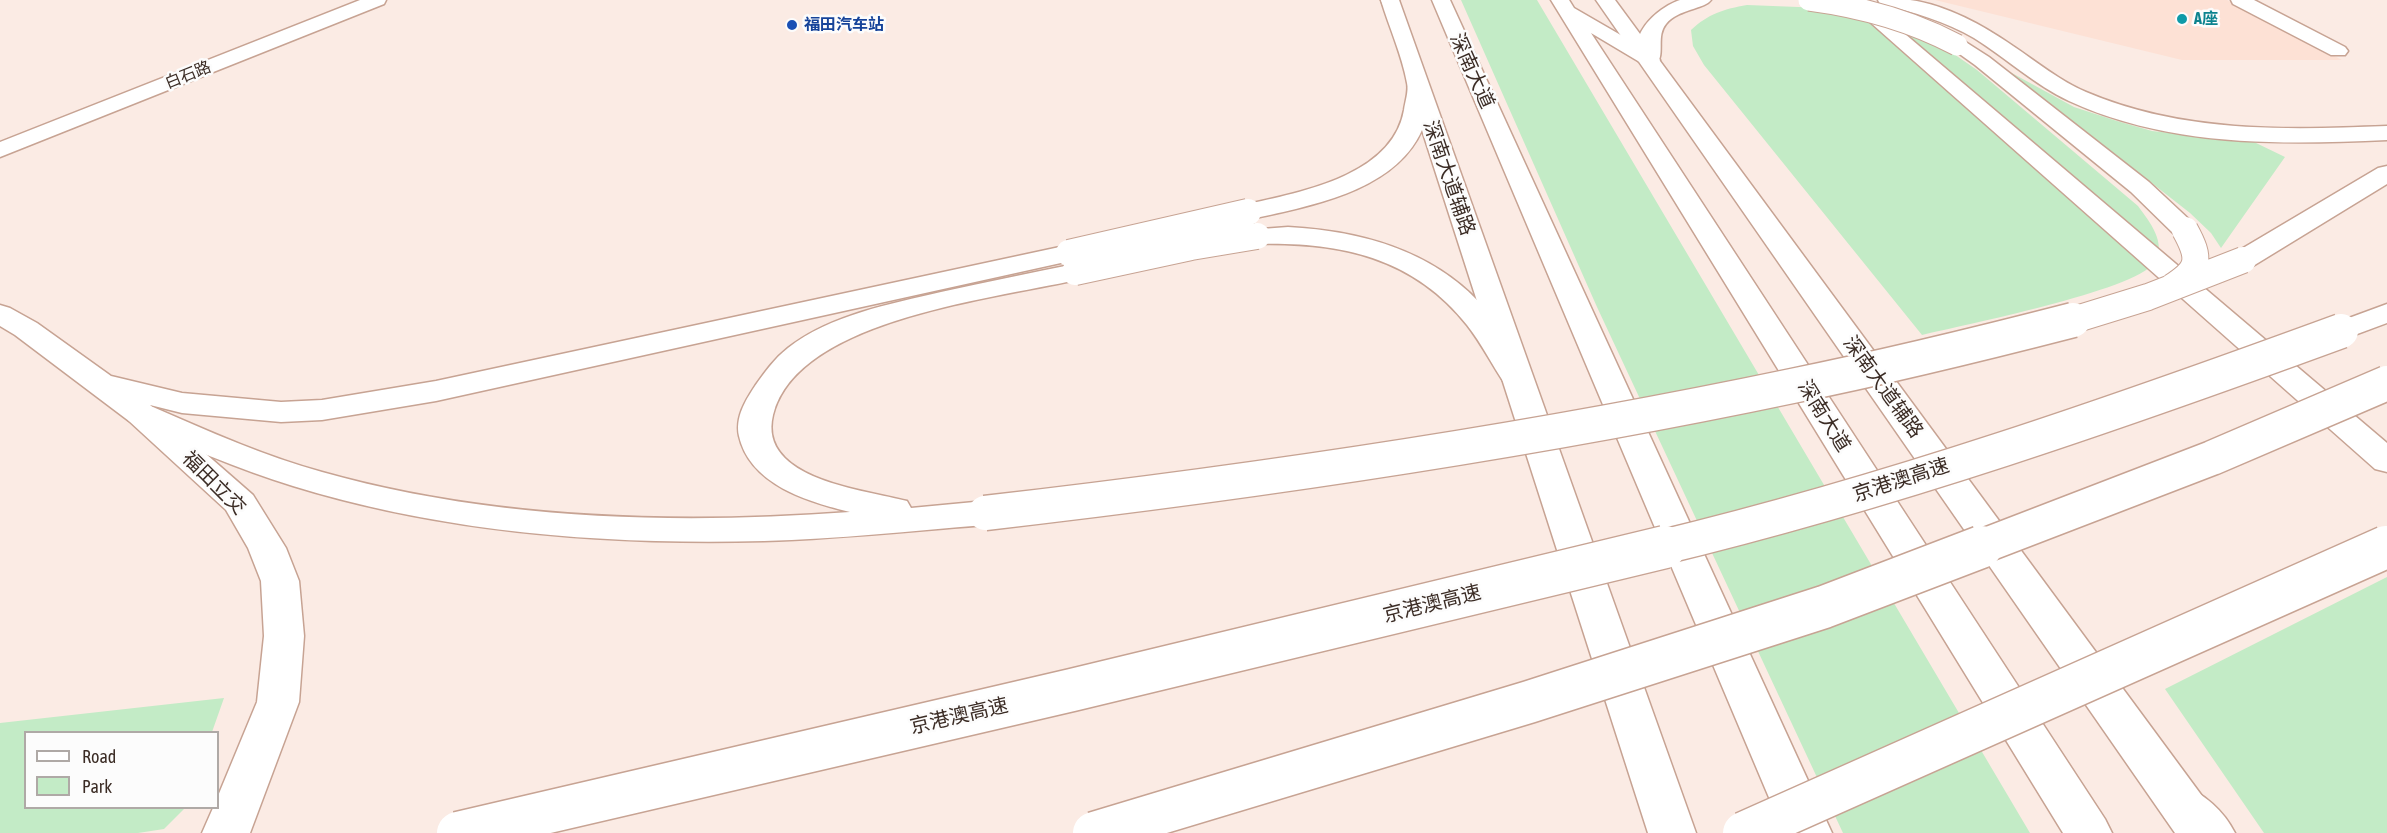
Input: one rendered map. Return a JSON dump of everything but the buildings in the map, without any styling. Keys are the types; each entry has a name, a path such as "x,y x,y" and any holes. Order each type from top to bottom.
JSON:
{"main road":[{"name":"白石路","path":"197,50 328,0"},
{"name":"白石路","path":"0,150 376,0"},
{"name":"深南大道辅路","path":"1390,0 1515,376 1672,833"},
{"name":"深南大道","path":"1441,0 1808,833"},
{"name":"深南大道辅路","path":"1605,0 2198,823"},
{"path":"1650,60 1647,43 1651,29 1658,20 1679,6 1702,0"},
{"path":"1809,0 1884,14 1912,23 1957,45 1982,61 2140,187 2185,230 2197,250 2197,265 2190,276 2165,291"},
{"path":"1854,0 2387,461"},
{"path":"1887,0 1938,14 1979,33 2076,96 2127,114 2194,129 2227,133 2303,136 2387,133"},
{"path":"2240,0 2338,51"},
{"path":"1562,3 1589,25 1650,60"},
{"name":"深南大道","path":"1562,3 2088,833"},
{"path":"98,383 182,402 280,412 322,410 436,391 1072,262 1191,247 1252,224 1327,191 1382,163 1398,148 1408,133 1418,86"},
{"path":"0,160 100,110"},
{"path":"141,414 226,452 331,486 429,508 500,518 589,526 689,530 826,526 985,513 1148,495 1476,447 1738,398 1950,352 2091,315 2165,291 2243,260 2387,174"},
{"path":"1252,224 1282,234 1354,241 1403,259 1431,275 1455,294 1474,314 1515,376"},
{"path":"985,513 919,512 871,506 831,496 802,484 780,470 763,454 754,435 756,412 767,389 785,367 808,349 833,334 870,319 1072,262"},
{"name":"京港澳高速","path":"458,833 1083,687 1771,521 2131,408 2387,313"},
{"name":"福田立交","path":"0,314 26,329 141,414 240,503 267,548 280,581 284,636 278,702 226,833"},
{"path":"1094,833 1528,702 1824,607 2212,458 2387,383"},
{"path":"1744,833 2387,546"}],"shaded area":[{"path":"1935,0 2227,0 2342,60 2182,60"}],"green space":[{"path":"1461,0 1537,0 2030,833 1843,833 1597,307"},
{"path":"1747,5 1824,8 1938,43 1977,70 2138,206 2152,226 2158,241 2158,256 2154,263 2140,274 2083,295 1922,335 1704,65 1693,46 1691,30 1697,24 1717,13"},
{"path":"2010,72 2074,107 2117,121 2152,131 2254,142 2285,157 2221,248 2211,233 2190,213"},
{"path":"2387,577 2387,833 2264,833 2165,689"},
{"path":"224,698 212,731 24,731 24,809 184,809 164,829 138,833 0,833 0,723"}],"place":[{"name":"A座","path":"2182,19"},
{"name":"福田汽车站","path":"792,25"}]}
